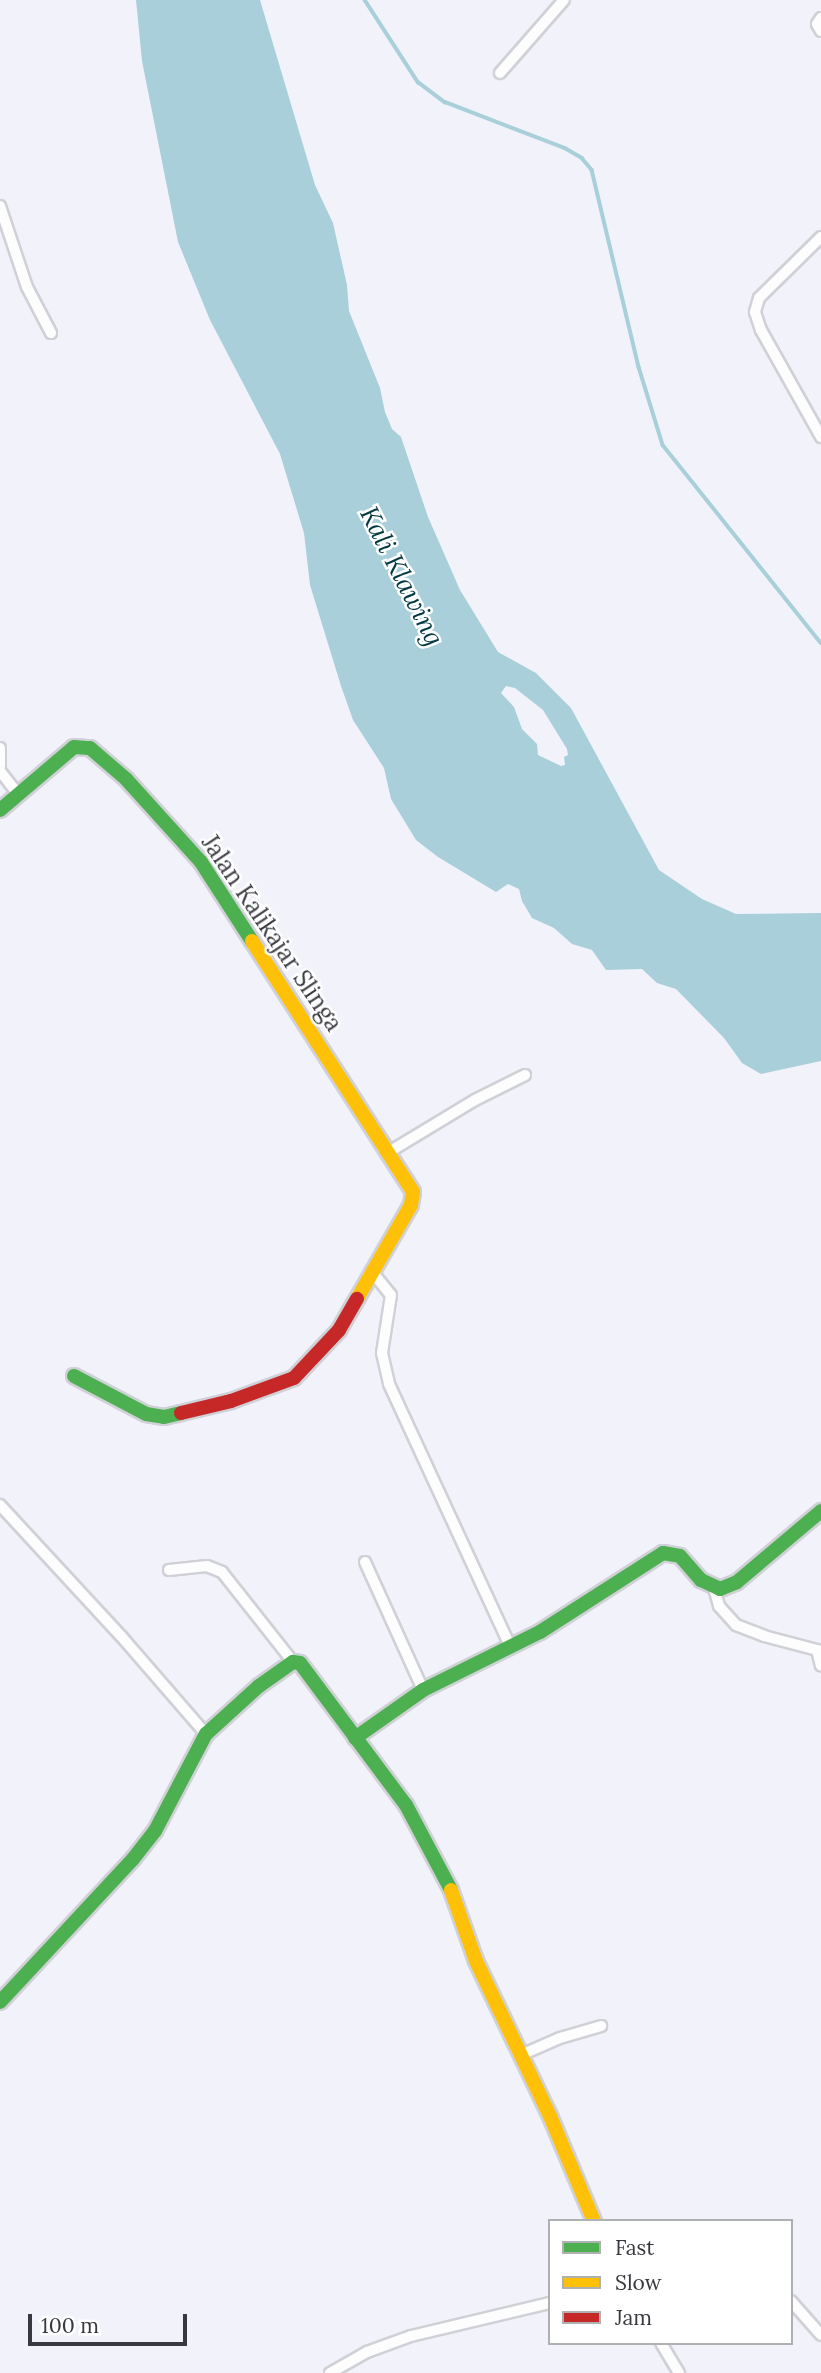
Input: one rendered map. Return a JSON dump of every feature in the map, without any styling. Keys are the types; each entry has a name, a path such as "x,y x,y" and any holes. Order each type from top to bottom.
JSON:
{"street":[{"path":"500,74 564,0"},
{"path":"821,18 817,24 821,31"},
{"path":"0,206 27,287 51,333"},
{"path":"821,237 764,292 757,302 755,312 761,330 821,437"},
{"name":"Jalan Kalikajar Slinga","path":"0,810 74,747 90,748 126,779 201,862 411,1186 411,1205 372,1273"},
{"path":"0,748 0,768 19,795"},
{"path":"389,1152 475,1100 526,1076"},
{"path":"74,1376 125,1405 146,1414 164,1416 268,1390 294,1378 339,1331 372,1273 390,1291 392,1299 382,1353 390,1384 510,1646"},
{"path":"0,1505 121,1636 206,1734"},
{"path":"713,1588 737,1582 821,1511"},
{"path":"355,1738 423,1690 563,1618 663,1553 670,1552 680,1556 701,1580 713,1588 719,1606 736,1625 764,1636 819,1650 821,1666"},
{"path":"365,1562 423,1690"},
{"path":"169,1570 207,1566 222,1572 293,1662 307,1670 406,1805 450,1888 476,1961 521,2054 593,2219"},
{"path":"0,2002 133,1859 155,1831 206,1734 259,1686 293,1662"},
{"path":"521,2054 560,2038 601,2026"},
{"path":"330,2373 367,2352 411,2336 548,2303"},
{"path":"793,2303 821,2334"},
{"path":"662,2345 679,2373"}],"water":[{"name":"Kali Klawing","path":"136,0 260,0 315,185 333,223 347,285 349,311 380,388 385,412 392,429 401,437 428,517 460,590 498,652 536,673 571,708 659,870 702,899 736,914 821,913 821,1061 761,1074 742,1063 724,1038 676,989 657,983 642,969 606,970 592,950 572,944 554,928 532,918 522,901 519,889 508,884 496,892 438,857 416,840 391,799 384,768 353,720 341,686 310,585 304,533 280,454 210,320 178,242 142,61","holes":["506,686 515,688 543,710 567,749 565,765 561,766 538,755 537,744 522,729 514,707 501,693"]}],"waterway":[{"path":"365,0 418,82 445,102 565,148 582,158 592,170 639,367 663,445 821,643"}],"traffic: fast":[{"path":"0,810 74,747 90,748 126,779 201,862 252,941"},
{"path":"74,1376 146,1414 164,1417 181,1413"},
{"path":"355,1738 423,1690 540,1632 663,1553 680,1556 701,1580 720,1589 737,1582 821,1511"},
{"path":"0,2002 133,1859 155,1831 206,1734 259,1686 293,1662 300,1663 406,1805 451,1890"}],"traffic: slow":[{"path":"252,941 413,1192 411,1205 357,1299"},
{"path":"451,1890 476,1961 550,2116 593,2219"}],"traffic: jam":[{"path":"181,1413 231,1401 294,1378 339,1330 357,1299"}]}
